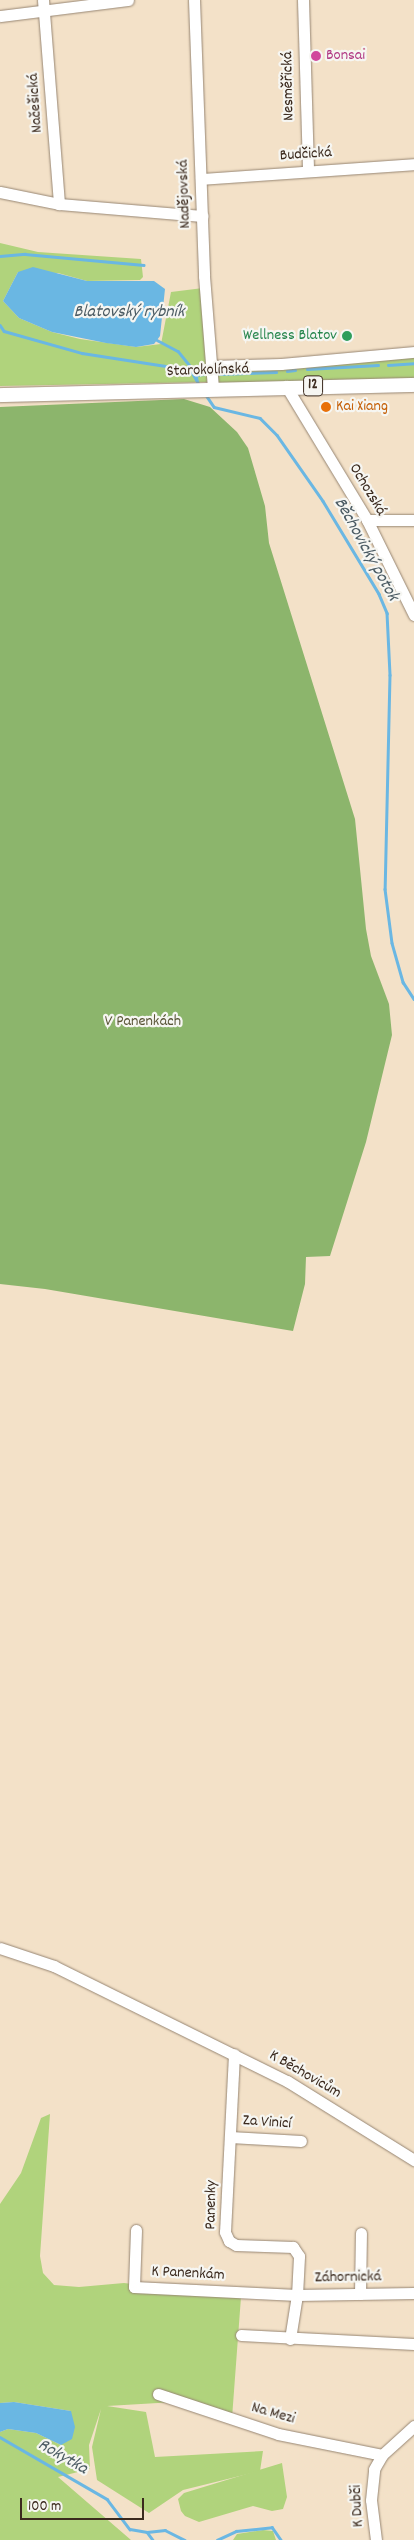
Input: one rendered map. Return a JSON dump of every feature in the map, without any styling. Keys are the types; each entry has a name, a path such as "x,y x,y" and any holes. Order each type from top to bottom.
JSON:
{"main road":[{"name":"Starokolínská","path":"2,394 286,386 414,385"}],"street":[{"name":"Načešická","path":"43,0 46,12 60,204"},
{"path":"0,16 46,12 128,0"},
{"name":"Nadějovská","path":"194,0 200,179 210,366 213,388"},
{"name":"Nesměřická","path":"303,0 308,171"},
{"name":"Budčická","path":"200,179 414,164"},
{"path":"0,192 60,204 202,216"},
{"name":"Starokolínská","path":"210,366 281,364 414,352"},
{"name":"Ochozská","path":"286,386 367,520 414,615"},
{"path":"367,520 414,520"},
{"name":"K Běchovicům","path":"0,1948 54,1966 177,2025 287,2081 414,2160"},
{"name":"Panenky","path":"234,2054 226,2232 229,2241 236,2245 293,2247 299,2256 297,2295"},
{"name":"Za Vinicí","path":"230,2136 302,2142"},
{"name":"K Panenkám","path":"136,2230 134,2287 297,2295"},
{"path":"360,2233 360,2294"},
{"name":"Záhornická","path":"290,2339 297,2295 414,2293"},
{"path":"241,2335 414,2344"},
{"name":"Na Mezi","path":"158,2394 278,2434 382,2455"},
{"name":"K Dubči","path":"376,2540 371,2483 382,2455 414,2426"}],"green space":[{"path":"0,243 38,252 141,259 143,277 140,280 87,281 58,273 18,272 3,301 19,318 52,332 80,339 136,347 161,344 171,292 203,288 208,382 0,386"},
{"path":"414,352 414,384 213,388 210,366"},
{"name":"V Panenkách","path":"184,399 210,407 237,432 248,448 265,506 269,543 355,819 366,929 371,956 389,1004 392,1035 366,1142 330,1256 306,1257 305,1284 293,1331 45,1289 0,1284 0,407"},
{"path":"50,2114 40,2256 43,2273 54,2285 79,2287 124,2283 241,2297 232,2418 175,2402 107,2406 146,2412 155,2457 263,2451 260,2471 183,2490 149,2513 97,2480 92,2447 101,2409 89,2445 90,2469 58,2477 131,2540 0,2540 0,2432 8,2429 36,2433 61,2445 71,2411 14,2402 0,2403 0,2204 21,2173 41,2118"},
{"path":"282,2463 287,2497 283,2509 272,2511 253,2506 199,2522 185,2516 181,2511 178,2499 184,2493"},
{"path":"263,2530 273,2531 276,2540 233,2540 237,2534"}],"water":[{"name":"Blatovský rybník","path":"33,267 87,281 154,281 165,289 160,336 154,344 136,347 52,332 19,318 3,301 18,272"},
{"path":"14,2402 71,2411 75,2427 72,2439 61,2445 36,2433 8,2429 0,2432 0,2403"}],"waterway":[{"path":"0,256 25,254 143,265"},
{"name":"Běchovický potok","path":"0,325 4,331 82,353 185,369 192,372 199,384"},
{"path":"157,340 178,351 196,373 197,380"},
{"path":"388,365 414,363"},
{"path":"307,369 378,365"},
{"path":"287,371 295,370"},
{"path":"218,374 276,372"},
{"path":"196,375 204,374"},
{"name":"Běchovický potok","path":"206,395 214,407 260,418 277,435 323,501 379,594 387,613 390,675 385,889 392,943 403,982 414,999"},
{"name":"Rokytka","path":"0,2437 107,2499 130,2529 147,2532 153,2540"},
{"path":"217,2540 236,2531 272,2527 281,2540"},
{"path":"147,2532 165,2530 185,2540"}],"place":[{"name":"Bonsai","path":"316,56"},
{"name":"Wellness Blatov","path":"347,336"},
{"name":"Kai Xiang","path":"326,407"}]}
